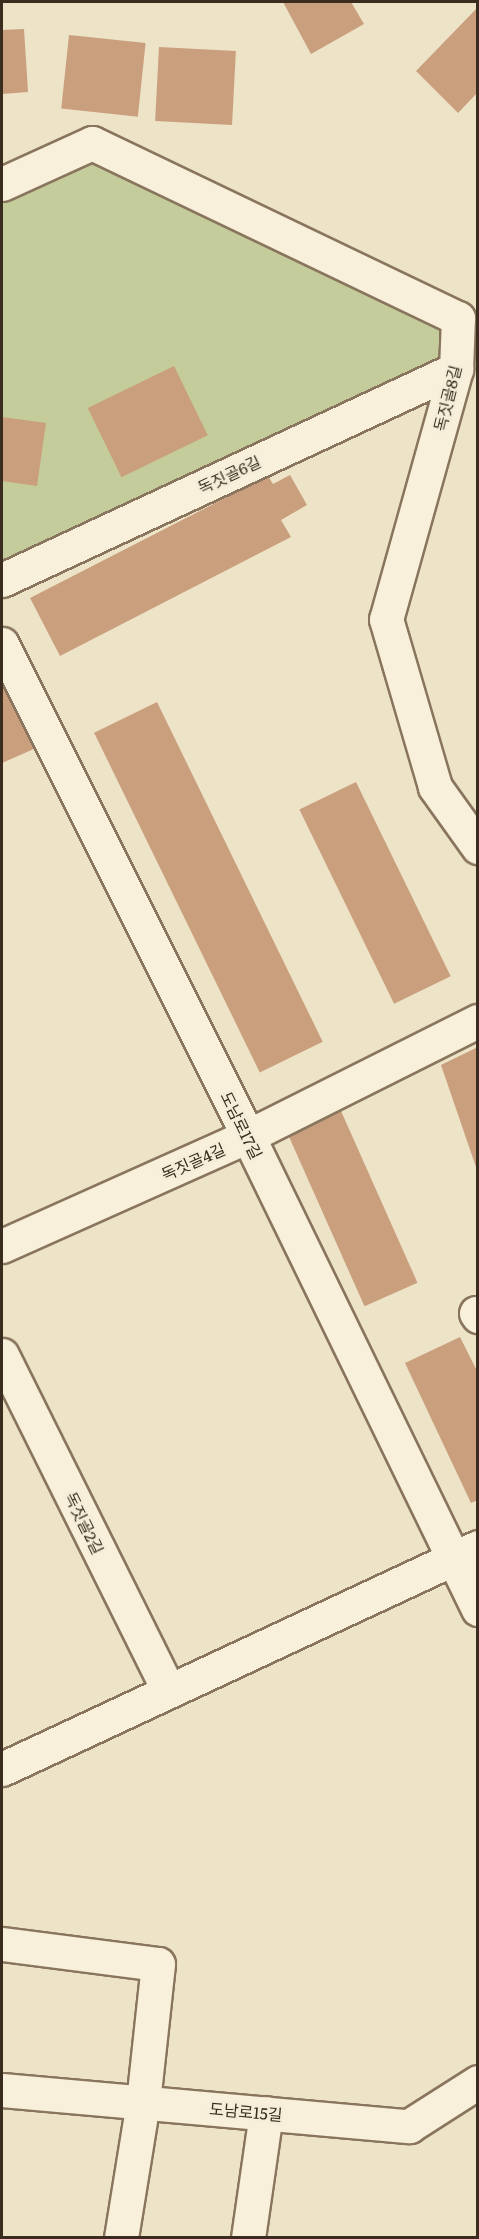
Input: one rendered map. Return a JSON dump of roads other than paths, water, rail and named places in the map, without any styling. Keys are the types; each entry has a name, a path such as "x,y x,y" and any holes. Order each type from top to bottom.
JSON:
{"street":[{"name":"독짓골8길","path":"2,184 92,143 458,318 456,369 386,619 435,787 477,847"},
{"name":"독짓골6길","path":"2,580 456,369"},
{"name":"도남로17길","path":"2,644 248,1136 465,1553 477,1609"},
{"name":"독짓골4길","path":"2,1246 248,1136 477,1021"},
{"name":"독짓골2길","path":"2,1354 169,1691"},
{"path":"2,1769 465,1553"},
{"path":"2,1944 158,1964 143,2102 122,2238"},
{"name":"도남로15길","path":"2,2090 409,2126 477,2082"},
{"path":"248,2238 266,2113"}]}
